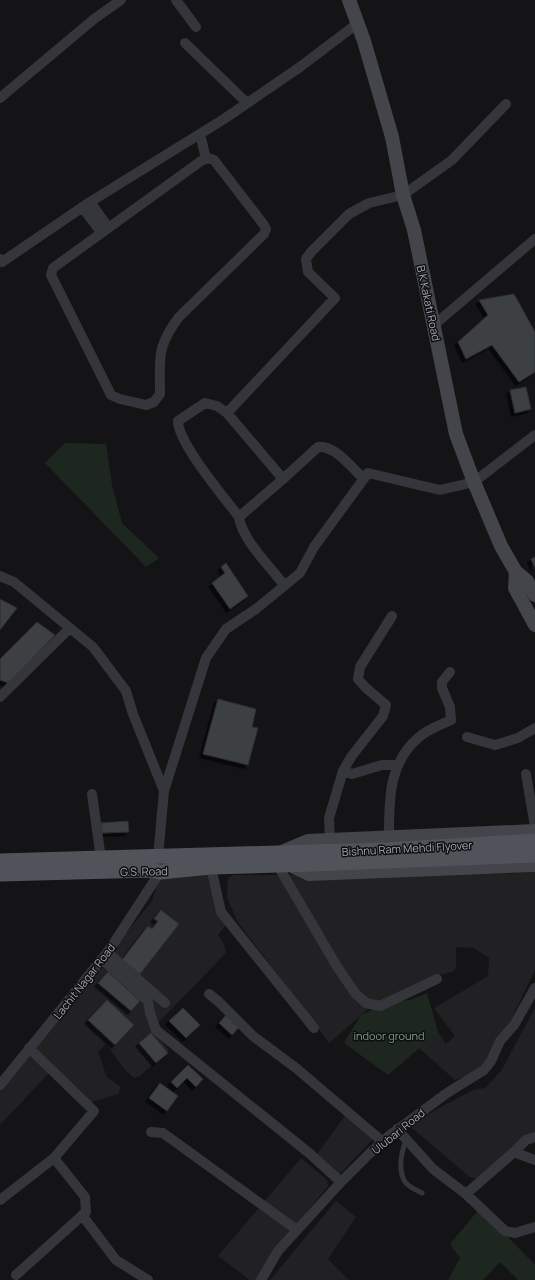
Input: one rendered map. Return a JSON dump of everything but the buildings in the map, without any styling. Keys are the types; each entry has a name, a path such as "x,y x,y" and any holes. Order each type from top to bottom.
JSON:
{"main road":[{"name":"B K Kakati Road","path":"349,0 364,41 392,137 403,196 414,230 456,434 501,546 516,572 527,581 535,595"},
{"path":"516,572 515,588 535,625"},
{"path":"531,830 532,862 308,874 281,860 308,841 389,838 531,830"},
{"name":"Bishnu Ram Mehdi Flyover","path":"281,860 387,850 535,841"},
{"name":"Bishnu Ram Mehdi Flyover","path":"311,858 532,862"},
{"name":"G.S. Road","path":"0,861 101,859 211,867 281,860"},
{"name":"G.S. Road","path":"0,874 151,870 159,864 281,860"}],"street":[{"path":"0,98 94,19 121,0"},
{"path":"176,0 196,27"},
{"path":"0,259 2,262 86,205 247,103 300,67 358,23"},
{"path":"185,43 247,103"},
{"path":"227,413 335,298 308,272 306,259 311,252 350,214 369,203 403,196 452,160 506,104"},
{"path":"196,136 204,160"},
{"path":"204,160 214,160 266,229 264,234 179,317 168,332 160,351 160,394 154,402 146,405 120,399 111,394 51,275 53,268 105,229 204,160"},
{"path":"86,205 105,229"},
{"path":"434,325 535,238"},
{"path":"283,479 227,413 217,406 205,403 178,421 178,428 186,444 239,517 240,524 246,537 284,585"},
{"path":"159,864 164,791 206,658 226,629 256,609 300,573 314,547 368,473 440,490 474,482 535,435"},
{"path":"239,517 318,447 324,446 332,449 363,478"},
{"path":"0,576 14,582 93,647 126,691 133,714 164,791"},
{"path":"330,840 329,818 343,772 351,757 383,716 386,705 358,679 360,667 392,616"},
{"path":"0,697 70,628"},
{"path":"389,838 391,783 400,757 419,737 450,720 450,707 442,688 442,682 450,672"},
{"path":"466,737 495,745 518,738 535,728"},
{"path":"343,772 352,774 382,765 398,765"},
{"path":"526,774 531,830"},
{"path":"92,794 101,859"},
{"path":"281,860 336,965 355,993 366,1003 380,1006 437,979"},
{"name":"Lachit Nagar Road","path":"0,1085 105,955 159,864"},
{"path":"211,867 222,912 314,1028"},
{"path":"105,955 165,1003"},
{"path":"105,955 148,1001 150,1013 156,1030 308,1153 341,1182"},
{"name":"Ulubari Road","path":"261,1280 278,1251 341,1182 382,1142 397,1129 447,1093 484,1070 491,1061 500,1041 532,1003 535,988"},
{"path":"209,994 220,1002 253,1036 296,1068 382,1142"},
{"path":"0,1200 54,1158 94,1111 29,1048"},
{"path":"397,1129 433,1169 466,1194 509,1233 535,1227"},
{"path":"151,1132 163,1133 297,1230"},
{"path":"466,1194 526,1140 535,1137"},
{"path":"514,1152 535,1160"},
{"path":"16,1274 86,1212 85,1197 54,1158"},
{"path":"82,1215 116,1260 148,1280"}],"lane":[{"path":"406,1140 401,1155 404,1180 408,1185 422,1193"}],"shaded area":[{"path":"535,872 535,970 491,1061 467,1076 455,1080 419,1048 431,1034 438,1032 446,1044 455,1036 434,1008 488,976 489,958 474,948 456,947 456,966 454,971 423,980 373,1005 329,1043 237,921 227,897 228,878 233,875 506,874"},
{"path":"208,874 226,925 218,935 224,944 226,953 156,1025 153,1031 169,1050 140,1076 134,1078 125,1070 106,1044 98,1052 107,1077 121,1087 118,1094 89,1103 51,1071 0,1125 0,1089 152,901 160,876"},
{"path":"535,1008 535,1132 478,1178 471,1178 412,1128 412,1124 473,1090 485,1088 501,1071"},
{"path":"350,1109 377,1135 339,1175 317,1154"},
{"path":"301,1158 327,1180 328,1186 267,1262 256,1280 250,1280 218,1256"},
{"path":"336,1201 356,1217 328,1259 349,1280 270,1280"}],"green space":[{"path":"65,443 106,444 112,485 122,523 159,558 146,567 45,463"},
{"name":"indoor ground","path":"427,993 438,1032 388,1075 344,1043 361,1015 388,1002 410,1000"},
{"path":"480,1208 535,1265 535,1280 518,1280 500,1262 483,1280 448,1280 460,1258 450,1244"}]}
